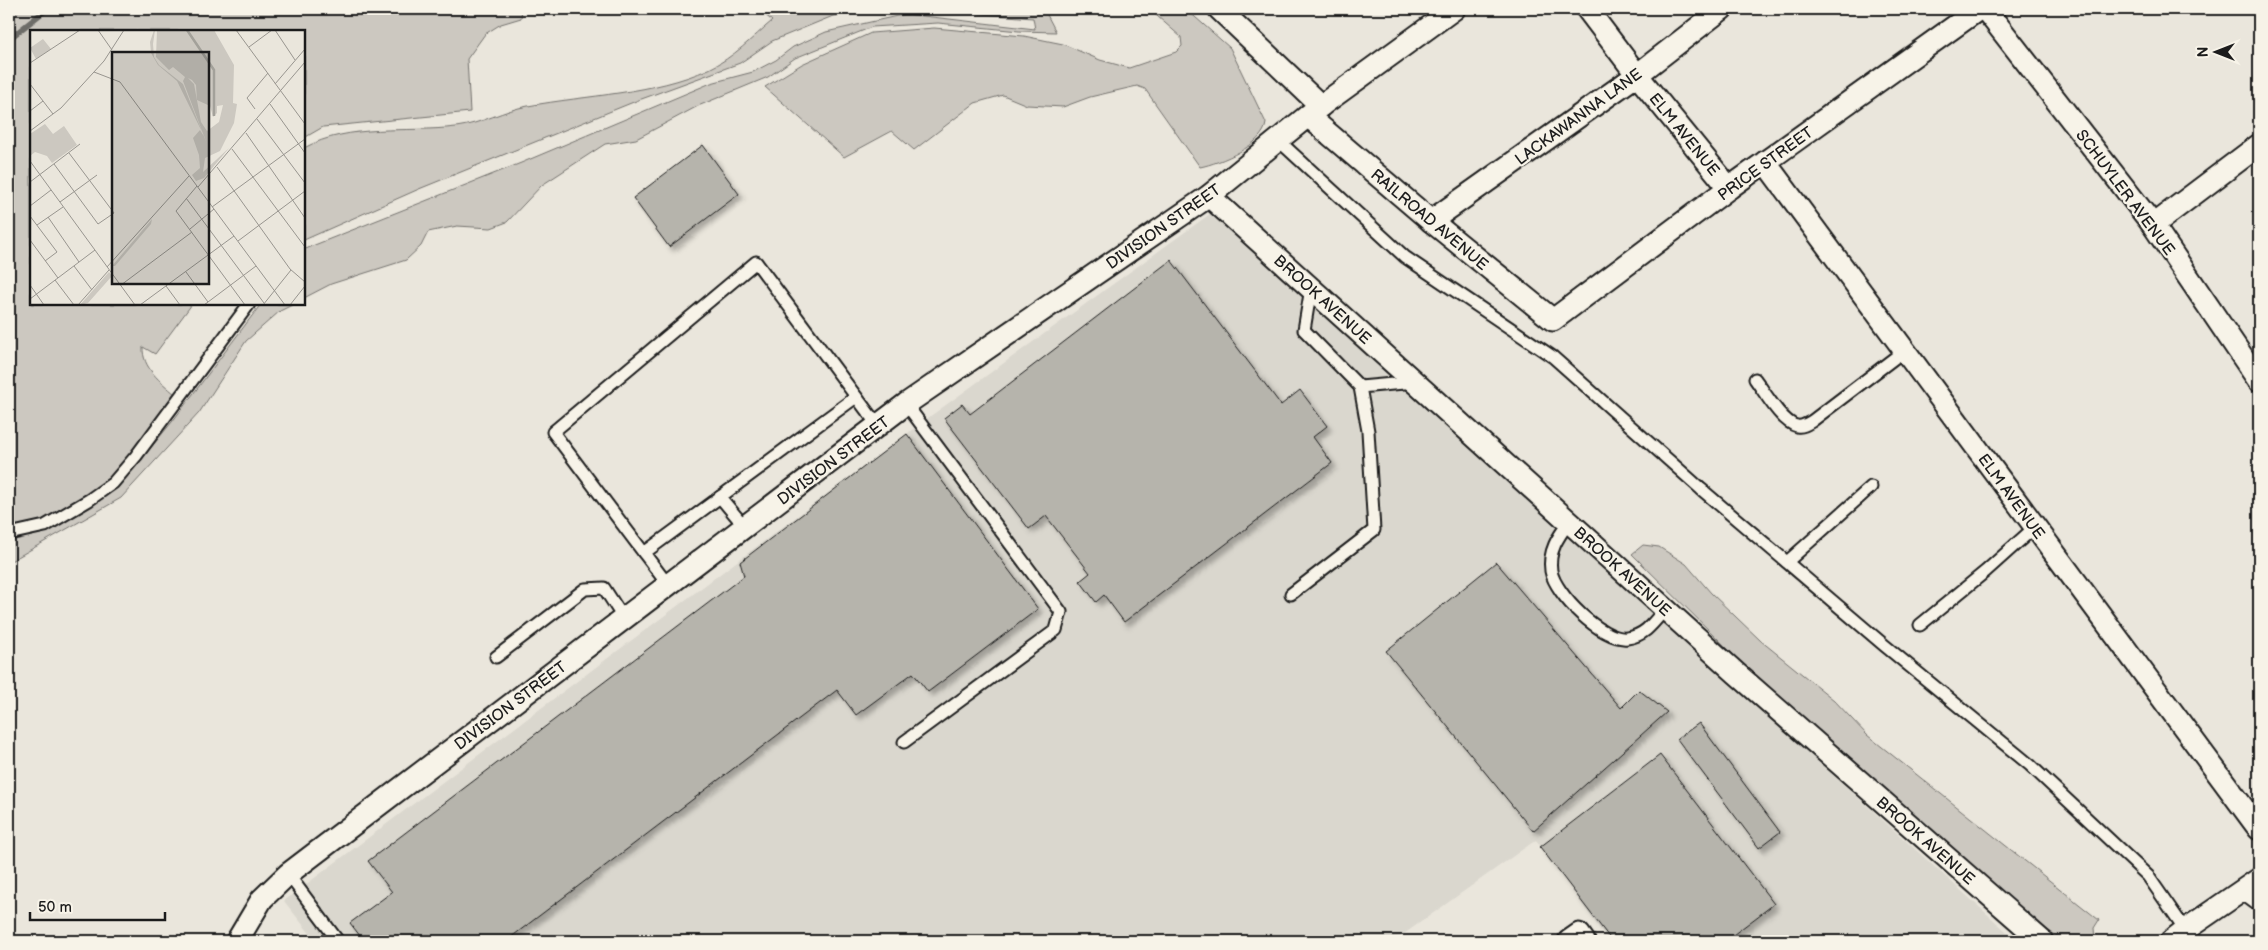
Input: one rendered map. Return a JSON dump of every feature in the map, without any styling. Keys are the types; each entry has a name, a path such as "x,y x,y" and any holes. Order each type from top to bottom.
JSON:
{"street":[{"name":"RAILROAD AVENUE","path":"1219,9 1314,111 1431,221 1553,320"},
{"name":"DIVISION STREET","path":"238,941 262,899 288,874 906,404 1209,196 1314,111 1454,9"},
{"name":"ELM AVENUE","path":"1586,9 1729,188"},
{"name":"LACKAWANNA LANE","path":"1431,221 1637,75 1722,9"},
{"name":"PRICE STREET","path":"1553,320 1729,188 1979,9"},
{"name":"SCHUYLER AVENUE","path":"1985,9 2153,225 2259,381"},
{"path":"2153,225 2259,145"},
{"name":"ELM AVENUE","path":"1765,162 2259,829"},
{"name":"BROOK AVENUE","path":"1209,196 1665,609 2042,941"},
{"path":"2183,937 2259,879"}],"lane":[{"path":"1278,140 1405,258 1553,357 1701,489 2030,765 2148,876 2183,937"},
{"path":"668,585 553,432 756,262 878,426"},
{"path":"1291,594 1374,530 1368,431 1360,387 1304,330 1311,288"},
{"path":"9,534 45,526 89,500 113,483 136,456 247,305"},
{"path":"1755,379 1784,417 1790,422 1804,426 1904,350"},
{"path":"1360,387 1415,382"},
{"path":"644,553 856,397"},
{"path":"904,742 1056,630 1061,612 906,404"},
{"path":"1787,562 1871,487"},
{"path":"720,497 745,527"},
{"path":"1569,522 1555,540 1551,558 1551,571 1556,585 1566,600 1605,633 1616,638 1640,635 1650,628 1665,609"},
{"path":"1920,625 1986,571 2035,527"},
{"path":"496,657 585,589 604,588 624,618"},
{"path":"288,874 338,941"},
{"path":"2240,892 2259,906"}],"shaded area":[{"path":"9,9 522,9 521,18 501,24 485,34 467,59 470,112 323,127 305,137 305,30 30,30 30,305 191,305 155,354 143,347 146,362 153,374 175,394 108,483 45,522 9,529"},
{"path":"759,9 898,9 833,16 772,41 740,63 636,101 419,189 305,240 305,148 340,135 379,130 456,127 519,108 666,84 718,64 742,47 772,21"},
{"path":"917,9 1044,9 1056,32 1019,31 938,23 872,27 795,58 768,77 698,106 636,139 605,144 542,185 507,222 491,228 457,226 428,232 421,246 406,260 331,284 305,297 305,249 307,248 521,163 711,83 753,72 776,60 793,47 826,32 906,14 1035,29 1033,18"},
{"path":"1149,9 1186,9 1230,48 1266,123 1258,139 1250,146 1218,162 1200,167 1145,89 1137,86 1090,97 1063,107 1027,105 1003,95 975,103 914,150 892,131 844,157 765,87 802,64 871,33 934,28 1024,36 1063,44 1100,60 1129,68 1176,52 1182,46 1181,37"},
{"path":"1210,214 2017,941 1609,941 1536,840 1394,941 316,941 284,901 932,415"},
{"path":"260,305 292,305 280,311 246,341 199,413 121,498 9,562 9,539 99,499 121,484 172,422"},
{"path":"1643,545 1659,547 1686,564 1711,593 1761,641 1834,700 1867,735 2099,920 2094,928 2095,941 2066,941 2047,930 1746,672 1731,652 1632,554"}],"building":[{"path":"703,145 739,194 669,247 633,198"},
{"path":"1171,260 1281,405 1300,390 1327,426 1313,437 1332,463 1124,622 1104,595 1096,602 1080,581 1090,573 1046,516 1029,529 944,418 962,404 970,414"},
{"path":"907,434 1038,609 928,692 913,673 856,715 837,690 506,941 364,941 350,923 392,892 368,861 744,576 740,562"},
{"path":"1496,562 1621,708 1639,690 1667,712 1533,831 1386,651"},
{"path":"1699,723 1780,832 1759,848 1677,739"},
{"path":"1660,755 1774,904 1725,941 1612,941 1540,847"}],"waterway":[{"path":"9,39 47,9"}]}
